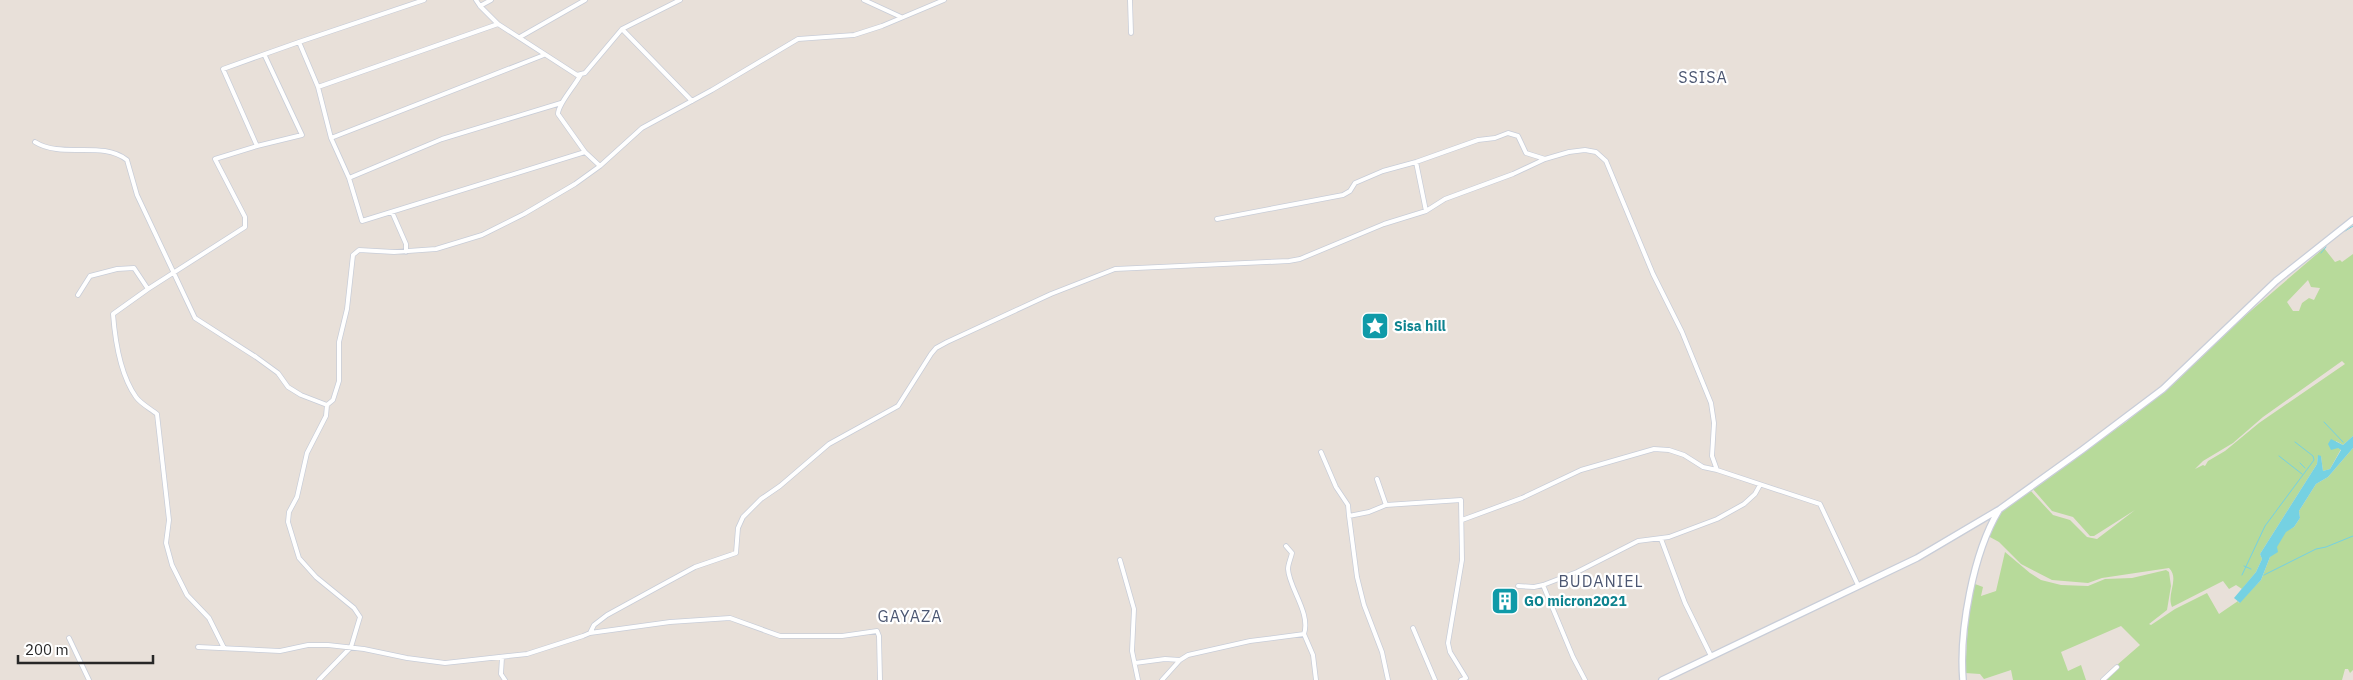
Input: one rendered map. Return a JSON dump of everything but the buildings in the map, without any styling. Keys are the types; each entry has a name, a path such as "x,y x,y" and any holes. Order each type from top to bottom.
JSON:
{"main road":[{"path":"1662,680 1917,558 2000,509 2163,389 2276,281 2353,220"},
{"path":"1963,680 1968,606 1987,532 2000,509"},
{"path":"1973,525 1983,527 1987,532"}],"street":[{"path":"257,146 223,69 424,0"},
{"path":"476,0 498,24 570,72 581,74"},
{"path":"480,6 491,0"},
{"path":"520,37 585,0"},
{"path":"600,166 586,152 560,118 558,110 561,103 574,88 581,74 591,67 622,29 680,0"},
{"path":"864,0 901,16"},
{"path":"319,680 351,647 360,622 358,614 299,558 288,522 288,512 297,497 308,453 326,416 327,405 333,400 339,381 339,342 347,309 353,255 359,250 406,252 436,249 482,235 561,193 600,166 642,128 712,90 798,39 854,34 882,26 901,16 944,0"},
{"path":"1130,0 1132,34"},
{"path":"318,87 498,24"},
{"path":"622,29 692,100"},
{"path":"299,42 318,87 332,138 349,178 362,221 586,152"},
{"path":"224,648 209,618 187,595 172,565 166,543 169,520 158,414 136,398 125,375 113,314 148,289 245,227 245,217 215,159 302,135 266,61 265,54"},
{"path":"332,138 544,55"},
{"path":"349,178 442,139 561,103"},
{"path":"1217,220 1343,195 1357,182 1383,171 1416,162 1472,142 1508,133 1518,136 1526,153 1545,159"},
{"path":"35,142 46,148 114,153 127,160 137,195 195,318 256,356 278,373 288,387 327,405"},
{"path":"590,633 594,625 607,615 695,567 736,553 740,522 755,505 829,444 898,406 931,354 936,348 947,342 1051,294 1115,268 1289,262 1300,259 1384,224 1426,211 1445,199 1513,174 1545,159 1577,150 1596,152 1606,161 1653,274 1682,332 1711,403 1714,424 1712,456 1717,470"},
{"path":"1416,162 1426,211"},
{"path":"392,212 406,244 406,252"},
{"path":"78,296 90,276 130,267 138,271 148,289"},
{"path":"1462,520 1508,503 1582,470 1654,450 1669,450 1684,455 1703,467 1820,504 1858,585"},
{"path":"1321,452 1336,487 1348,505 1353,553 1359,586 1364,605 1382,652 1388,680"},
{"path":"1377,479 1386,505"},
{"path":"1518,586 1534,587 1543,585 1577,572 1638,541 1661,539 1717,519 1744,504 1755,494 1760,485"},
{"path":"1350,516 1369,512 1386,505 1461,500 1462,560 1448,643 1450,652 1466,678 1461,680"},
{"path":"1661,539 1685,603 1711,656"},
{"path":"1286,546 1292,553 1288,569 1301,603 1306,628 1304,634 1314,655 1316,680"},
{"path":"1120,560 1134,609 1132,651 1138,680"},
{"path":"1543,585 1573,657 1585,680"},
{"path":"198,647 280,651 308,645 351,647 435,663 527,654 590,633 678,621 730,618 780,636 842,636 877,631 880,648 880,680"},
{"path":"1413,628 1435,680"},
{"path":"1162,680 1180,660 1188,655 1207,649 1250,641 1304,634"},
{"path":"69,638 90,680"},
{"path":"502,657 501,674 505,680"},
{"path":"1135,664 1165,659 1180,660"},
{"path":"2103,680 2117,667"}],"green space":[{"path":"2324,248 2335,262 2340,260 2342,262 2353,254 2353,436 2343,445 2336,441 2338,448 2341,449 2330,469 2323,471 2321,456 2318,456 2317,464 2260,554 2262,559 2256,572 2242,589 2236,585 2229,589 2223,581 2172,607 2173,577 2169,568 2102,578 2088,583 2052,580 2021,564 1999,542 1988,536 2001,511 2030,490 2053,515 2070,520 2087,537 2097,539 2135,510 2094,536 2090,536 2073,517 2052,511 2032,488 2126,422 2164,391 2218,339","holes":["2308,280 2311,287 2320,288 2314,300 2309,298 2302,303 2299,311 2293,311 2287,302","2342,361 2345,364 2259,423 2225,451 2208,461 2205,466 2203,465 2195,469 2203,461 2233,443 2263,417"]},
{"path":"2353,448 2353,670 2350,673 2348,669 2345,669 2342,680 2106,680 2117,670 2117,665 2140,645 2121,626 2061,652 2068,671 2081,665 2086,680 2013,680 2011,670 1984,679 1980,674 1965,673 1969,605 1975,584 1983,587 1981,596 1996,591 2005,552 2041,580 2061,585 2088,586 2105,579 2132,578 2166,570 2169,572 2171,586 2167,610 2149,624 2151,625 2175,609 2207,593 2219,614 2238,601 2239,603 2261,580 2270,557 2286,531 2294,527 2300,518 2299,511 2316,484 2328,477"}],"water":[{"path":"2353,436 2353,448 2328,477 2316,484 2299,511 2300,518 2294,527 2286,532 2277,547 2278,552 2270,557 2261,580 2240,603 2234,598 2256,572 2262,559 2260,554 2317,464 2318,455 2321,456 2323,471 2330,469 2341,450 2338,448 2331,450 2328,444 2331,439 2343,445"}],"waterway":[{"path":"2345,231 2353,226"},
{"path":"2321,253 2326,247"},
{"path":"2324,422 2343,442"},
{"path":"2242,575 2265,526 2314,460 2313,456 2295,442"},
{"path":"2279,456 2302,474"},
{"path":"2300,463 2305,468"},
{"path":"2264,575 2316,549 2353,536"},
{"path":"2244,566 2251,569"}],"place":[{"name":"Sisa hill","path":"1375,326"},
{"name":"GO micron2021","path":"1505,601"}],"district":[{"name":"SSISA","path":"1703,77"},
{"name":"BUDANIEL","path":"1601,581"},
{"name":"GAYAZA","path":"910,616"}]}
